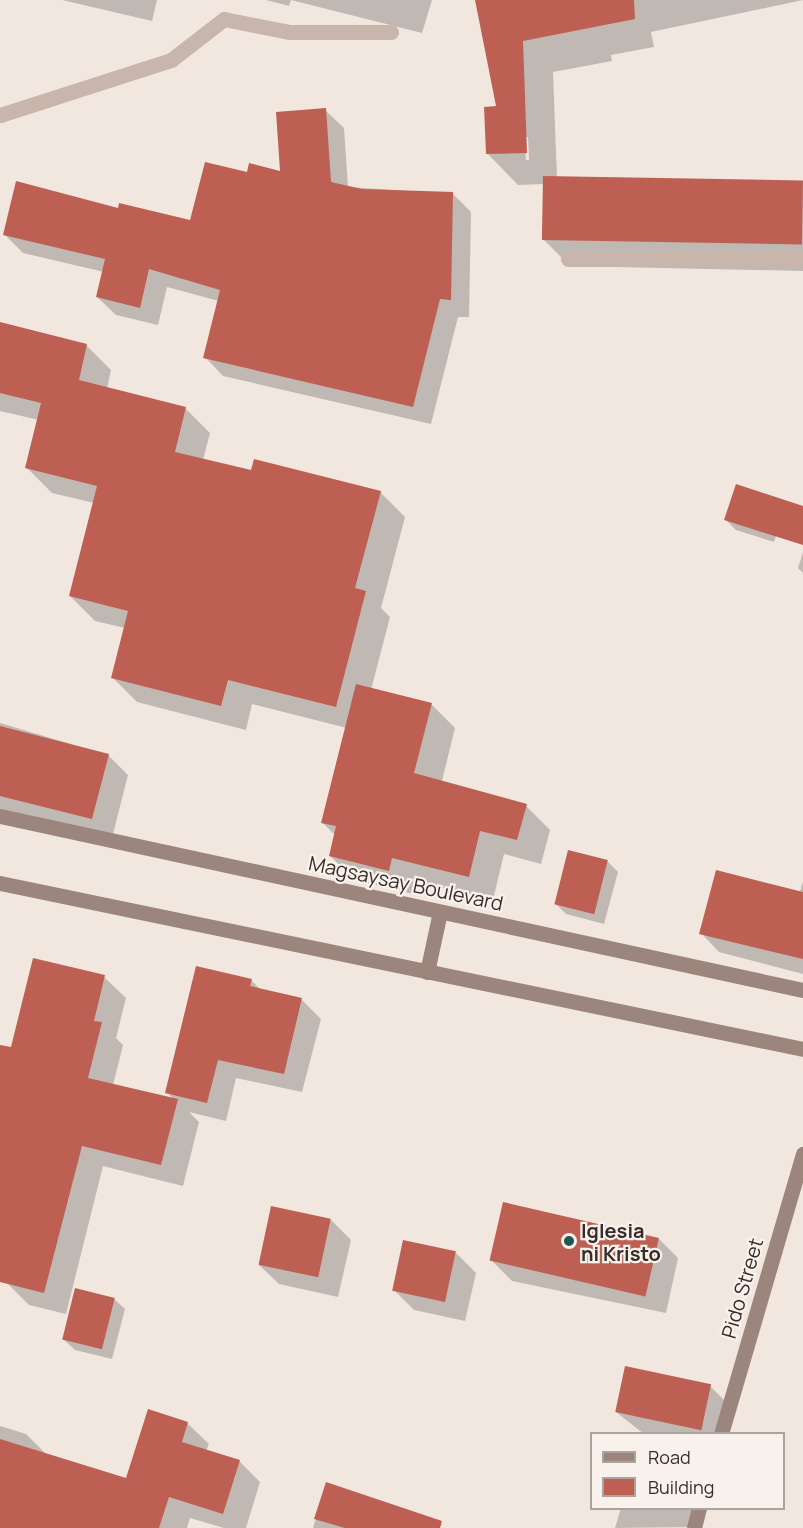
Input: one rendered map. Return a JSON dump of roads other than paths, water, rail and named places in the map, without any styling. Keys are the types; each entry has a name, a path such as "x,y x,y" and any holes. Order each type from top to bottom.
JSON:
{"street":[{"name":"Magsaysay Boulevard","path":"0,816 803,990"},
{"path":"0,883 803,1049"},
{"path":"427,972 440,912"},
{"name":"Pido Street","path":"722,1432 803,1154"},
{"path":"693,1528 699,1510"}],"lane":[{"path":"0,115 171,60 224,19 289,32 391,32"},
{"path":"568,260 803,258"}],"place":[{"name":"Iglesia ni Kristo","path":"569,1241"}]}
